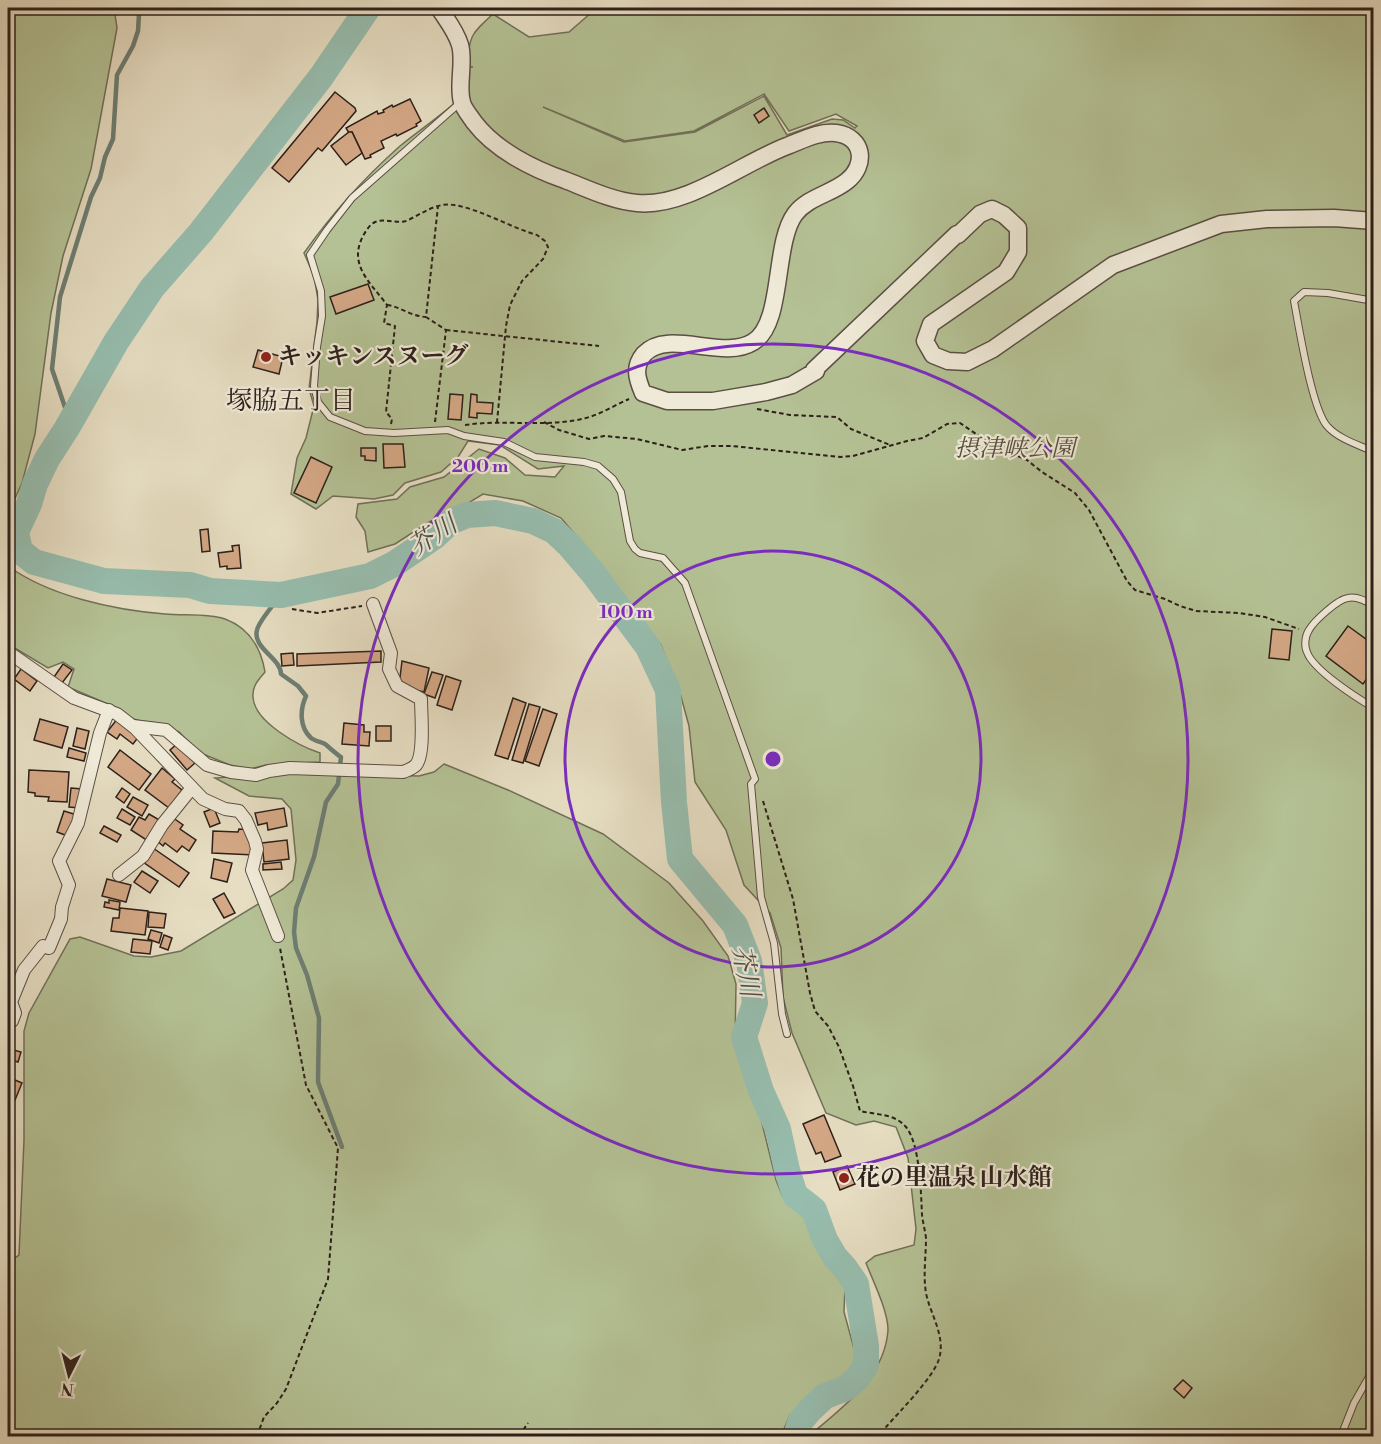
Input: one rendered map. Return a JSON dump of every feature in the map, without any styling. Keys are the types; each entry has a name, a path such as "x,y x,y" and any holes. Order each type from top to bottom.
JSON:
{"street":[{"path":"440,8 456,34 460,46 462,102 484,133 524,162 559,178 635,203 657,203 679,198 781,148 826,132 846,134 857,144 860,157 857,172 845,183 805,204 795,214 787,230 766,330 754,342 738,349 663,344 649,349 638,362 636,378 643,393 667,401 713,401 766,392 792,385 816,371 814,370 957,234 980,214 992,209 1004,214 1018,228 1018,252 1006,272 931,324 925,341 933,355 948,361 967,362 993,349 1113,265 1221,224 1267,219 1374,220"},
{"path":"133,726 166,730 207,765 231,772 256,775 290,768 403,771 412,768 418,763 421,750 421,699 397,686 389,669 391,653 373,604"},
{"path":"8,652 74,698 109,710 133,726 191,789 225,809 239,811 252,832 257,849 252,870 278,936"},
{"path":"12,1021 15,1013 11,1002 24,970 43,946 49,948 61,919 69,885 59,861 78,824 100,734 109,710"},
{"path":"119,875 143,856 162,825 191,789"}],"lane":[{"path":"462,102 352,198 310,255 321,291 322,316 314,386 318,402 330,417 365,431 390,433 448,430 464,436 504,442 536,458 584,462 598,466 613,479 621,492 630,541 635,549 640,553 663,558 685,583 755,779 751,784 752,807 761,897 774,943 782,1014 787,1034"},
{"path":"1374,301 1328,293 1304,292 1294,301 1321,419 1329,429 1374,452"},
{"path":"1374,606 1365,600 1347,598 1338,602 1308,633 1305,640 1307,654 1326,675 1374,708"},
{"path":"1374,824 1372,839 1374,842"},
{"path":"1341,1437 1354,1403 1374,1368"}],"path":[{"path":"497,422 506,335 510,304 522,281 543,258 548,247 545,241 537,235 456,205 438,206 423,211 404,222 383,220 373,223 365,231 357,252 359,267 387,304 408,314 426,317 446,330 506,335 599,346"},
{"path":"426,317 438,206"},
{"path":"387,304 384,322 395,326 386,412 392,419 390,433"},
{"path":"434,430 446,330"},
{"path":"448,430 462,425 586,418 643,393"},
{"path":"753,408 790,415 837,417 851,429 891,445"},
{"path":"544,422 559,430 589,439 604,436 637,439 682,450 708,446 732,446 841,457 875,451 923,438 947,424 960,423 993,445 1027,460 1075,493 1089,510 1127,581 1135,590 1196,611 1265,617 1308,633"},
{"path":"292,609 317,613 373,604"},
{"path":"755,779 793,899 815,1011 828,1026 839,1047 860,1111 895,1117 908,1128 921,1180 926,1235 926,1288 928,1302 939,1331 939,1358 931,1372 886,1427 881,1437"},
{"path":"257,1437 264,1417 286,1389 328,1279 338,1148 306,1085 278,936"},
{"path":"519,1437 528,1423"}],"green space":[{"path":"8,8 114,8 117,28 91,169 63,256 51,313 35,434 22,483 8,514"},
{"name":"摂津峡公園","path":"592,8 1373,8 1373,1436 814,1436 816,1430 852,1399 872,1375 880,1361 888,1330 886,1314 866,1263 875,1256 914,1245 916,1229 908,1158 896,1127 874,1121 856,1125 826,1113 792,1033 783,997 781,948 770,913 744,885 726,830 695,782 689,726 680,693 661,645 592,554 561,518 523,501 483,494 455,511 429,522 395,544 368,552 365,531 356,517 358,504 397,499 410,487 444,477 479,449 505,458 525,475 555,477 564,466 538,469 500,445 468,441 458,457 441,472 405,483 393,495 374,499 333,496 316,509 291,494 297,458 306,438 314,406 309,389 318,300 314,276 304,253 337,210 373,171 400,146 466,93 468,67 473,67 467,66 472,36 493,14 529,37 569,32 592,12","holes":["764,94 789,131 836,114 857,126 855,128 843,120 832,119 787,135 764,96 695,132 624,142 543,107 625,141 694,131"]},
{"path":"8,566 43,586 83,600 145,612 211,616 225,619 241,628 257,647 265,672 254,689 255,706 269,724 279,732 320,753 320,762 266,765 250,769 230,765 198,752 179,732 157,723 126,717 110,705 68,687 74,669 63,662 48,668 8,644"},
{"path":"444,764 508,790 603,834 669,883 703,921 728,956 736,984 735,1043 760,1115 776,1180 783,1197 806,1217 845,1286 844,1312 856,1356 855,1368 844,1378 819,1390 790,1415 781,1436 8,1436 8,1263 19,1255 24,1140 24,1031 29,1013 70,939 80,937 134,956 151,957 181,951 283,889 293,880 296,860 291,809 282,799 249,796 215,778 293,773 419,776 434,772"}],"building":[{"path":"335,92 356,111 322,151 318,148 289,182 272,168"},
{"path":"410,99 421,121 416,124 417,126 397,136 396,134 381,141 384,148 365,159 352,132 349,133 346,128 377,111 378,114 384,112 383,110 392,105 393,107"},
{"path":"764,108 769,116 759,123 754,115"},
{"path":"352,132 362,153 346,165 331,146"},
{"path":"368,284 374,300 336,314 330,297"},
{"path":"258,350 283,357 279,374 253,367"},
{"path":"450,394 463,395 461,420 448,419"},
{"path":"471,394 477,395 477,402 493,403 492,414 477,413 477,418 469,417"},
{"path":"383,444 403,444 405,467 384,468"},
{"path":"361,448 376,448 376,461 365,460 365,456 361,456"},
{"path":"311,457 332,467 316,503 294,493"},
{"path":"208,529 210,551 202,552 200,530"},
{"path":"239,545 241,568 220,567 218,553 233,551 232,546"},
{"path":"1348,626 1374,645 1374,669 1363,684 1326,656"},
{"path":"1272,629 1292,631 1289,660 1269,658"},
{"path":"381,651 381,662 297,666 297,654"},
{"path":"293,653 294,665 282,666 281,654"},
{"path":"402,661 429,668 424,692 399,686"},
{"path":"63,664 72,670 62,683 54,677"},
{"path":"21,669 37,681 30,691 14,679"},
{"path":"432,672 443,675 435,698 424,694"},
{"path":"446,676 461,681 452,710 437,705"},
{"path":"513,698 526,703 508,759 495,755"},
{"path":"529,704 540,707 523,763 512,760"},
{"path":"543,709 557,714 539,766 525,761"},
{"path":"118,718 140,735 133,744 120,734 117,739 107,732"},
{"path":"40,719 68,727 62,748 34,740"},
{"path":"344,723 364,725 364,732 370,732 369,746 342,744"},
{"path":"376,726 391,726 391,741 376,741"},
{"path":"77,728 89,731 85,749 73,746"},
{"path":"178,743 195,763 187,770 170,750"},
{"path":"69,748 86,753 84,761 67,757"},
{"path":"120,750 151,774 139,790 108,767"},
{"path":"162,768 175,779 172,782 182,790 169,808 145,790"},
{"path":"29,770 69,772 67,802 48,801 49,797 35,796 35,793 28,792"},
{"path":"71,788 82,789 80,808 69,807"},
{"path":"122,788 130,794 124,803 116,797"},
{"path":"133,797 148,805 142,816 127,807"},
{"path":"214,808 220,823 210,827 204,812"},
{"path":"284,808 287,826 268,830 267,823 258,825 255,813"},
{"path":"122,809 135,817 130,825 117,818"},
{"path":"64,811 77,815 71,833 67,832 65,835 57,832"},
{"path":"149,814 161,821 148,841 131,830 139,817 145,820"},
{"path":"172,817 183,825 180,829 196,840 189,851 182,846 177,852 165,843 163,846 156,840"},
{"path":"104,826 121,835 117,842 100,833"},
{"path":"239,829 249,830 254,855 212,853 213,831 238,832"},
{"path":"287,840 289,859 264,862 262,843"},
{"path":"153,848 189,873 179,887 143,862"},
{"path":"214,859 232,863 227,882 211,878"},
{"path":"281,862 282,869 263,870 263,864"},
{"path":"142,871 158,881 150,893 134,882"},
{"path":"107,879 131,885 126,902 102,896"},
{"path":"224,893 235,913 224,918 213,899"},
{"path":"109,900 120,902 119,910 104,907 105,902 109,903"},
{"path":"120,908 148,911 145,935 111,931 113,918 119,918"},
{"path":"149,912 166,914 164,928 148,927"},
{"path":"151,930 162,933 159,943 148,939"},
{"path":"164,935 172,938 168,950 160,947"},
{"path":"133,939 152,941 150,954 131,952"},
{"path":"10,1049 21,1052 18,1062 8,1059"},
{"path":"15,1080 22,1083 15,1100 8,1098"},
{"path":"824,1115 841,1156 825,1162 821,1152 816,1154 803,1124"},
{"path":"847,1166 855,1184 840,1190 833,1172"},
{"path":"1183,1380 1192,1388 1184,1398 1174,1389"}],"waterway":[{"path":"70,422 52,369 60,297 91,197 113,139 117,75 133,46 138,31 137,8"},
{"name":"芥川","path":"368,8 321,77 201,232 152,288 116,342 47,459 35,484 16,532 20,551 34,562 104,581 190,585 210,591 281,595 370,576 394,564 434,537 450,522 467,515 495,513 533,521 554,531 569,545 593,573 648,647 668,690 674,802 680,859 735,925 749,961 755,1003 744,1037 761,1091 778,1129 795,1195 814,1210 825,1240 856,1284 866,1346 866,1365 857,1379 844,1389 825,1396 809,1411 800,1422 796,1436"},
{"path":"281,595 258,626 259,642 277,663 281,674 298,686 306,696 302,718 307,734 325,744 341,757 338,784 326,802 314,857 296,908 294,932 296,948 307,975 319,1018 318,1082 342,1147"}],"place":[{"name":"キッキンスヌーグ","path":"266,357"},
{"name":"花の里温泉 山水館","path":"844,1178"}],"district":[{"name":"塚脇五丁目","path":"291,401"}]}
